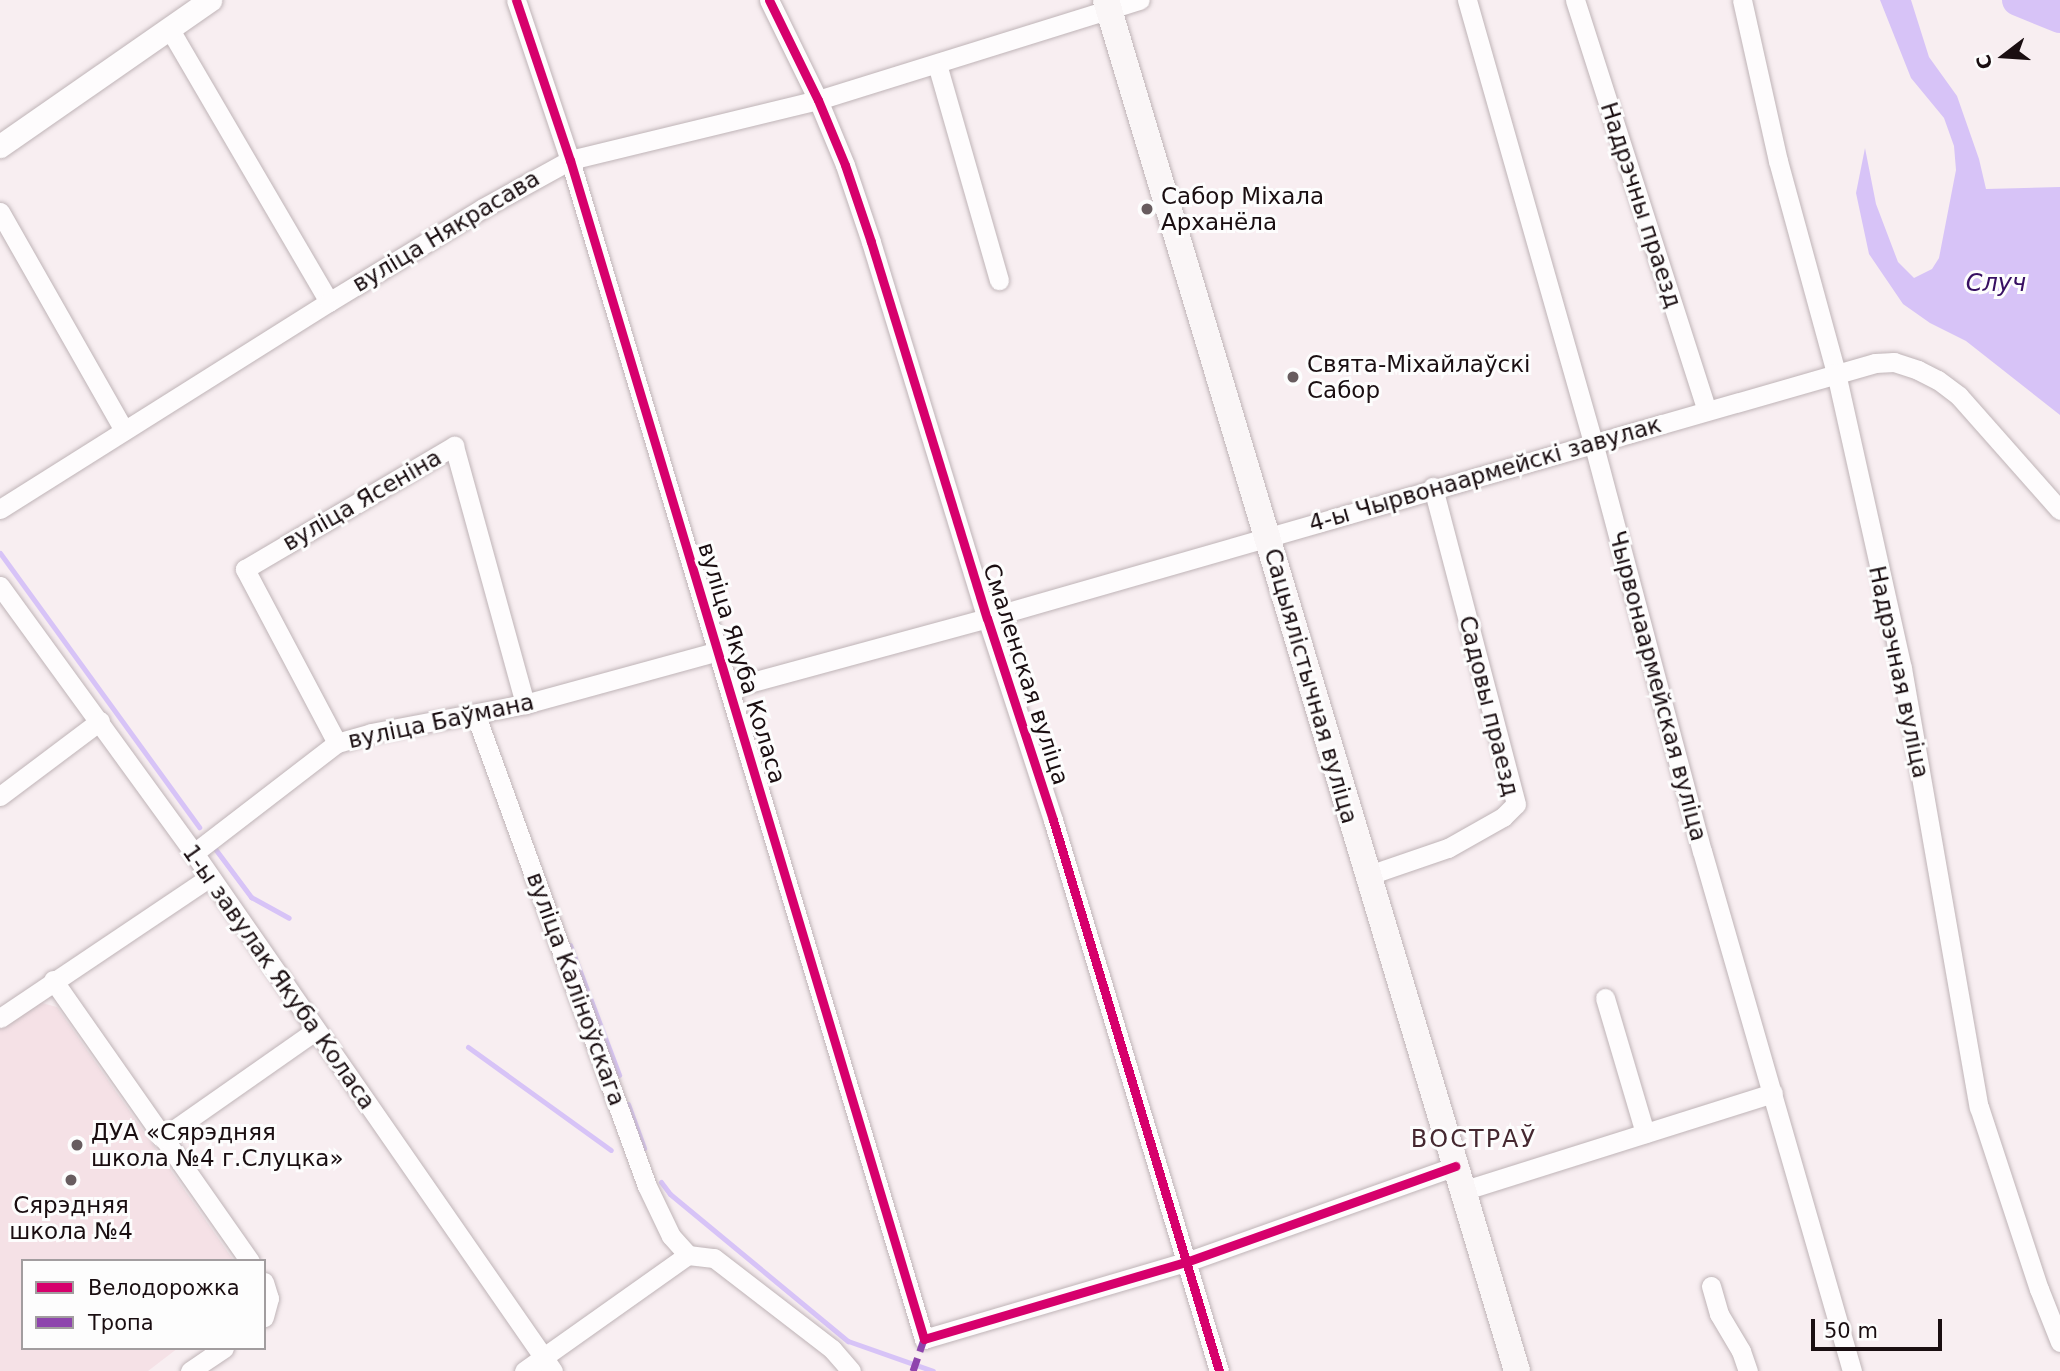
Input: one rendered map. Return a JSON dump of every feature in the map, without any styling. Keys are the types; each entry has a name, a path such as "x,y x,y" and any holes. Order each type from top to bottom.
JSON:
{"main road":[{"name":"Сацыялістычная вуліца","path":"1107,5 1366,876 1517,1371"}],"street":[{"path":"0,146 210,0"},
{"name":"вуліца Якуба Коласа","path":"516,0 570,160 924,1339 1186,1262"},
{"name":"Смаленская вуліца","path":"769,0 818,100 845,165 872,242 987,618 1053,820 1219,1371"},
{"name":"вуліца Някрасава","path":"0,509 329,302 483,208 570,160 818,100 937,64 1107,5 1140,0"},
{"name":"Чырвонаармейская вуліца","path":"1467,0 1593,442 1702,851 1852,1371"},
{"name":"Надрэчны праезд","path":"1575,0 1707,410"},
{"name":"Надрэчная вуліца","path":"1742,0 1778,161 1836,373 1902,667 1979,1107 2039,1289 2060,1342"},
{"path":"169,28 329,302"},
{"path":"937,64 999,280"},
{"path":"0,212 124,430"},
{"name":"4-ы Чырвонаармейскі завулак","path":"730,688 987,618 1875,363 1894,362 1938,380 1979,415 2060,510"},
{"name":"вуліца Ясеніна","path":"337,743 245,569 454,446 525,705"},
{"name":"Садовы праезд","path":"1366,876 1448,848 1503,817 1516,804 1433,488"},
{"name":"1-ы завулак Якуба Коласа","path":"0,586 194,853 549,1364"},
{"name":"вуліца Баўмана","path":"194,853 337,743 371,733 525,705 719,651"},
{"name":"вуліца Каліноўскага","path":"476,716 654,1203 671,1236 688,1255"},
{"path":"0,796 100,721"},
{"path":"0,1018 210,877"},
{"path":"53,980 249,1259"},
{"path":"1605,998 1645,1133"},
{"path":"162,1138 316,1030"},
{"path":"1186,1262 1458,1179 1645,1133 1773,1093"},
{"path":"524,1371 549,1364 688,1255 714,1258 832,1349 850,1371"},
{"path":"1711,1286 1719,1314 1741,1351 1748,1371"},
{"path":"266,1288 269,1298 266,1309"},
{"path":"190,1371 221,1350"}],"shaded area":[{"name":"ДУА «Сярэдняя школа №4 г.Слуцка»","path":"38,1002 57,1007 233,1259 21,1259 21,1350 175,1350 148,1371 0,1371 0,1028"}],"water":[{"name":"Случ","path":"1880,0 1911,0 1929,57 1957,96 1979,159 1986,189 2060,187 2060,415 1966,341 1930,323 1903,304 1869,254 1856,193 1865,148 1876,204 1898,262 1914,278 1932,269 1939,258 1956,170 1954,146 1944,118 1911,78"}],"waterway":[{"path":"2018,0 2060,17"},
{"path":"0,553 199,827"},
{"path":"216,850 251,897 289,918"},
{"path":"570,945 619,1075"},
{"path":"468,1047 611,1150"},
{"path":"628,1104 644,1148"},
{"path":"661,1182 670,1194 848,1341 933,1371"}],"marked path":[{"path":"913,1371 924,1339"}],"cycle path":[{"path":"516,0 570,160 924,1339 1186,1262 1455,1166"},
{"path":"769,0 818,100 845,165 871,242 987,618 1053,820 1219,1371"}],"place":[{"name":"Сабор Міхала Арханёла","path":"1147,209"},
{"name":"Свята-Міхайлаўскі Сабор","path":"1293,377"},
{"name":"ДУА «Сярэдняя школа №4 г.Слуцка»","path":"77,1145"},
{"name":"Сярэдняя школа №4","path":"71,1180"}],"district":[{"name":"ВОСТРАЎ","path":"1474,1140"}]}
